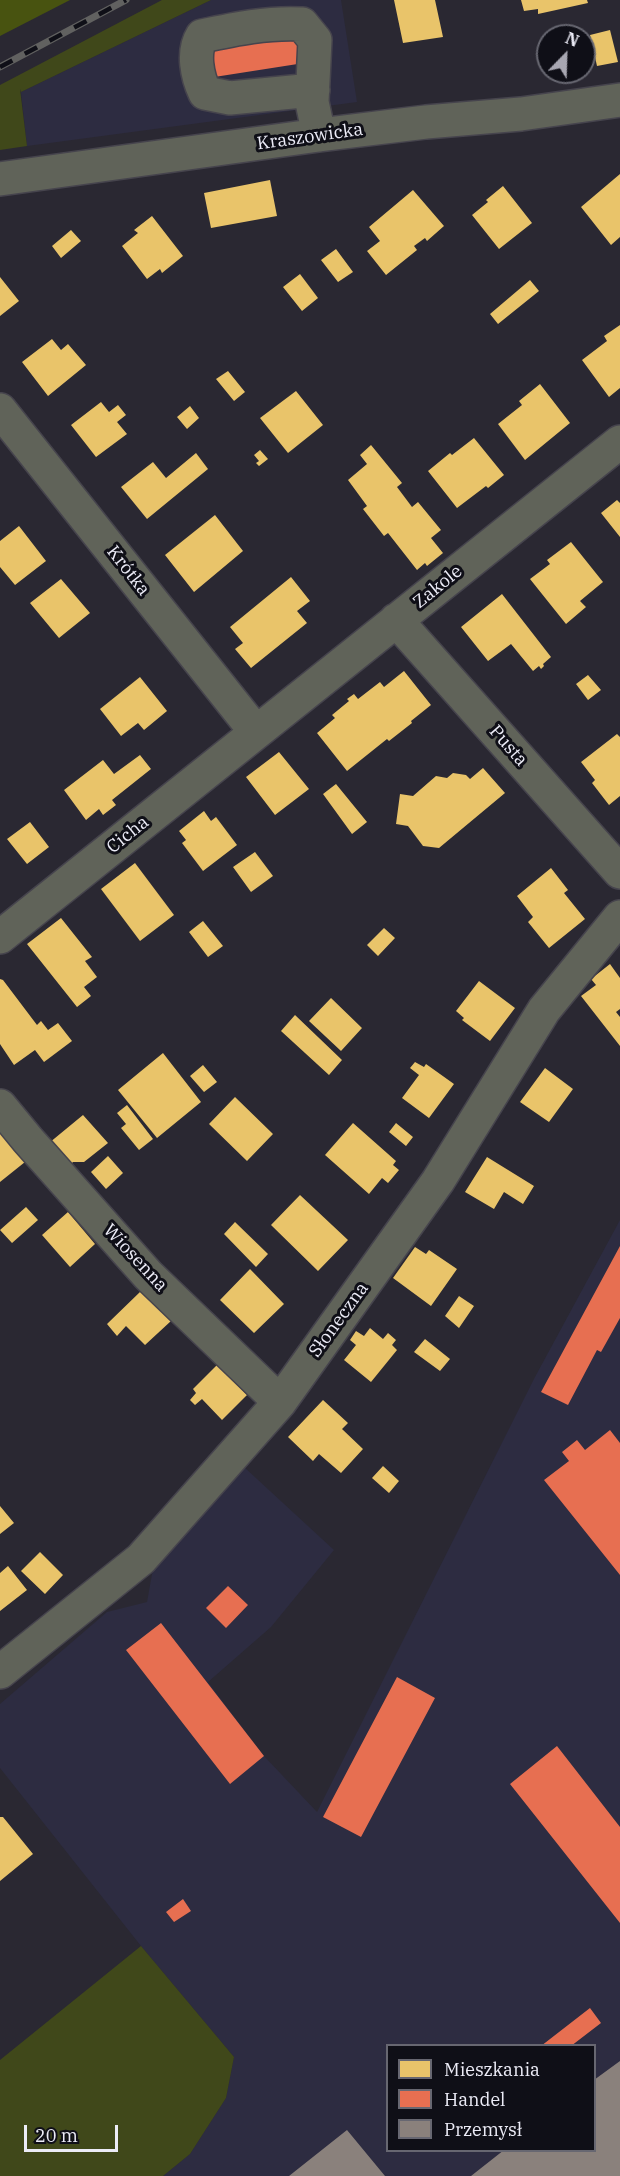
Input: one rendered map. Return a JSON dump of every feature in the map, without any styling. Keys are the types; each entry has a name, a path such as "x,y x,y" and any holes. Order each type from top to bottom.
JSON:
{"street":[{"path":"313,90 312,102 319,135"},
{"name":"Kraszowicka","path":"0,179 319,135 426,122 521,114 620,100"},
{"name":"Krótka","path":"0,410 256,732"},
{"name":"Zakole","path":"256,732 620,442"},
{"name":"Pusta","path":"396,620 620,872"},
{"name":"Cicha","path":"0,937 256,732"},
{"name":"Słoneczna","path":"0,1672 141,1559 280,1402 438,1181 544,1010 620,917"},
{"name":"Wiosenna","path":"0,1106 148,1275 280,1402"}],"shaded area":[{"path":"211,0 341,0 357,102 27,146 21,92"},
{"path":"620,1220 620,2176 163,2176 190,2154 226,2098 234,2057 141,1946 0,1768 0,1704 107,1612 147,1602 154,1563 244,1467 334,1550 271,1627 208,1682 264,1756 317,1812 535,1377"}],"green space":[{"path":"0,0 70,0 0,36"},
{"path":"162,0 211,0 21,92 20,89 27,146 0,150 0,85"},
{"path":"141,1946 234,2057 226,2098 190,2154 163,2176 0,2176 0,2060"}],"building: Mieszkania":[{"path":"394,0 435,0 443,37 403,43"},
{"path":"521,0 587,0 588,3 538,14 538,9 524,11"},
{"path":"610,30 618,62 597,66 596,34"},
{"path":"620,174 620,237 611,245 581,207"},
{"path":"270,180 277,216 211,228 204,193"},
{"path":"503,186 532,223 499,249 472,215"},
{"path":"413,190 444,226 427,241 425,238 414,246 417,250 386,275 367,251 380,241 369,227"},
{"path":"152,216 183,256 162,273 160,269 147,279 122,246 138,233 134,230"},
{"path":"71,230 81,241 61,258 52,246"},
{"path":"336,249 353,272 338,282 321,260"},
{"path":"300,274 318,298 302,311 283,287"},
{"path":"0,277 19,301 0,316"},
{"path":"530,280 539,291 498,324 490,314"},
{"path":"620,325 620,388 609,397 582,360 607,341 604,336"},
{"path":"52,339 61,350 68,344 86,365 48,396 22,362"},
{"path":"228,371 245,392 234,401 216,379"},
{"path":"540,384 570,423 525,460 498,424 522,405 519,401"},
{"path":"296,391 323,425 288,453 260,418"},
{"path":"101,402 109,412 118,405 126,415 117,422 127,434 96,457 71,425"},
{"path":"190,406 199,418 187,429 177,417"},
{"path":"474,438 504,475 457,508 428,471 450,453 452,455"},
{"path":"371,445 402,483 397,487 412,507 418,502 441,530 431,538 443,553 427,566 425,563 417,570 388,533 384,536 363,509 367,506 348,480 367,464 360,455"},
{"path":"260,450 268,459 259,466 256,463 259,461 254,455"},
{"path":"196,453 208,469 147,519 121,487 153,462 166,478"},
{"path":"617,500 620,503 620,537 601,513"},
{"path":"215,515 243,551 194,592 165,555"},
{"path":"19,526 46,561 15,585 0,567 0,541"},
{"path":"571,542 603,582 580,601 586,607 566,624 530,579 550,564 547,560"},
{"path":"291,577 310,601 297,611 307,623 251,668 235,649 243,643 230,627"},
{"path":"61,579 90,613 59,638 30,603"},
{"path":"502,594 551,657 541,669 539,666 533,671 511,644 488,661 461,627"},
{"path":"404,671 431,705 411,721 412,723 389,741 387,739 347,771 317,733 335,718 332,715 354,694 358,699 380,682 384,687"},
{"path":"588,675 601,690 588,700 576,684"},
{"path":"140,677 167,711 144,730 138,723 121,736 100,709"},
{"path":"617,734 620,737 620,796 609,805 592,783 595,780 581,762"},
{"path":"279,752 309,789 275,815 246,777"},
{"path":"140,755 151,769 112,800 116,805 103,815 99,809 86,820 64,790 103,760 114,774"},
{"path":"483,768 505,793 439,848 423,846 408,826 396,824 400,794 413,796 436,776 447,778 453,773 466,775 470,779"},
{"path":"336,784 367,822 352,834 323,794"},
{"path":"204,811 211,821 216,817 237,845 203,871 182,843 186,840 179,831"},
{"path":"30,822 49,847 27,864 7,839"},
{"path":"255,852 273,876 251,892 233,867"},
{"path":"135,863 174,915 140,941 101,889"},
{"path":"551,868 568,890 564,893 585,919 549,948 528,922 533,917 517,896"},
{"path":"61,918 92,957 85,961 97,977 84,987 91,996 77,1007 27,944"},
{"path":"203,921 223,946 208,957 189,932"},
{"path":"384,928 395,938 378,956 367,945"},
{"path":"610,964 620,978 620,1009 616,1012 620,1017 620,1046 581,996 596,985 591,979"},
{"path":"0,979 37,1025 41,1021 48,1030 58,1023 72,1041 44,1062 35,1050 14,1065 0,1044"},
{"path":"479,981 515,1008 490,1041 462,1020 464,1018 456,1011"},
{"path":"331,998 362,1028 341,1051 309,1021"},
{"path":"295,1015 342,1060 329,1075 281,1031"},
{"path":"163,1053 201,1102 157,1138 118,1090"},
{"path":"415,1062 424,1067 426,1064 454,1084 429,1118 402,1098 419,1075 410,1068"},
{"path":"203,1065 217,1082 204,1092 190,1076"},
{"path":"545,1068 573,1089 549,1122 520,1102"},
{"path":"235,1097 273,1134 247,1161 209,1124"},
{"path":"127,1105 153,1139 139,1150 121,1128 126,1124 117,1113"},
{"path":"83,1115 108,1143 84,1162 73,1162 68,1167 49,1143"},
{"path":"353,1123 396,1161 393,1165 399,1170 388,1183 382,1178 369,1194 325,1155"},
{"path":"396,1123 413,1137 406,1146 389,1132"},
{"path":"0,1133 25,1162 0,1182"},
{"path":"108,1156 123,1173 106,1189 91,1172"},
{"path":"487,1157 534,1186 523,1204 504,1192 494,1209 465,1192"},
{"path":"300,1195 348,1240 318,1271 271,1225"},
{"path":"26,1207 38,1220 12,1243 0,1230"},
{"path":"68,1212 95,1244 70,1267 42,1235"},
{"path":"235,1222 268,1254 256,1267 224,1234"},
{"path":"415,1247 426,1254 429,1250 457,1269 431,1306 393,1278"},
{"path":"250,1269 284,1304 254,1333 220,1300"},
{"path":"141,1291 171,1321 145,1345 126,1326 117,1336 107,1324"},
{"path":"459,1296 474,1306 459,1328 445,1316"},
{"path":"370,1328 383,1339 388,1333 396,1340 392,1345 397,1350 371,1382 344,1360 356,1345 350,1340 356,1331 364,1336"},
{"path":"425,1339 450,1359 440,1371 414,1352"},
{"path":"217,1365 247,1395 222,1420 202,1399 195,1405 190,1400 196,1393 193,1389"},
{"path":"323,1400 348,1423 342,1429 363,1449 341,1473 319,1454 313,1461 288,1437"},
{"path":"383,1466 399,1481 389,1493 372,1478"},
{"path":"0,1506 14,1523 0,1534"},
{"path":"40,1552 63,1575 45,1594 21,1571"},
{"path":"8,1566 27,1590 0,1611 0,1573"},
{"path":"0,1817 3,1817 33,1854 0,1881"}],"building: Handel":[{"path":"300,36 304,63 208,78 203,51"},
{"path":"620,1246 620,1318 601,1352 597,1350 568,1405 541,1392"},
{"path":"610,1430 620,1443 620,1575 544,1480 569,1461 562,1452 577,1440 585,1450"},
{"path":"228,1586 248,1605 226,1628 206,1608"},
{"path":"161,1623 264,1756 230,1784 126,1650"},
{"path":"397,1677 435,1698 361,1837 323,1817"},
{"path":"557,1746 620,1827 620,1923 510,1784"},
{"path":"183,1899 191,1911 174,1922 166,1912"},
{"path":"590,2008 601,2023 574,2044 544,2044"}],"building: Przemysł":[{"path":"620,2061 620,2176 471,2176 501,2152 596,2152 596,2079"},
{"path":"347,2130 385,2176 289,2176"}],"railway":[{"path":"0,67 126,0"}]}
